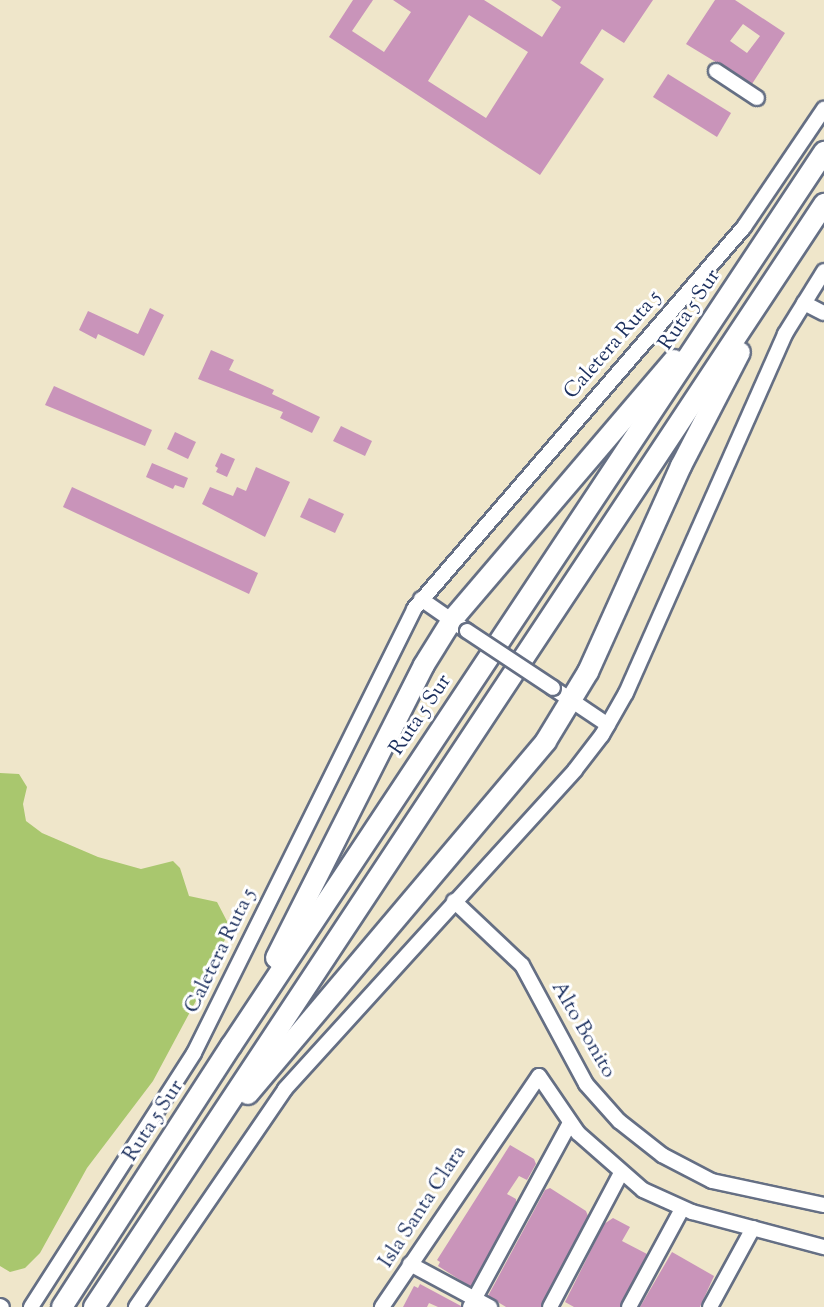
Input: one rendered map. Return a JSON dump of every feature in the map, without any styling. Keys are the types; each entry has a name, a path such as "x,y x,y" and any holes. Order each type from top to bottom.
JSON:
{"highway":[{"name":"Ruta 5 Sur","path":"62,1307 231,1046 824,152"},
{"path":"94,1307 824,204"},
{"path":"186,1168 539,751 572,701 681,466 783,267"},
{"path":"231,1046 424,665 729,296"}],"street":[{"path":"716,71 757,98"},
{"name":"Caletera Ruta 5","path":"31,1307 194,1053 421,599 744,227 824,109"},
{"path":"136,1307 285,1089 575,770 608,725 753,402 804,303 824,272"},
{"path":"804,303 824,313"},
{"path":"421,599 608,725"},
{"name":"Alto Bonito","path":"454,901 522,965 586,1084 619,1121 662,1155 712,1181 824,1205"},
{"name":"Isla Santa Clara","path":"382,1307 500,1129 539,1076 570,1123"},
{"path":"472,1303 570,1123 621,1173 643,1190 682,1209 824,1247"},
{"path":"550,1307 621,1173"},
{"path":"629,1307 682,1209"},
{"path":"710,1307 753,1228"},
{"path":"410,1264 472,1303 490,1307"}],"green space":[{"path":"0,773 19,774 27,787 23,804 26,821 42,833 98,857 141,869 173,861 180,868 189,896 217,902 230,927 213,969 153,1081 87,1168 40,1253 25,1268 10,1272 0,1266"}],"building":[{"path":"353,0 373,0 352,31 384,52 411,12 393,0 484,0 542,37 561,7 551,0 653,0 624,43 602,29 580,63 604,79 540,175 329,37","holes":["469,15 528,52 486,118 428,81"]},
{"path":"715,0 735,0 785,33 752,84 686,44","holes":["743,24 760,36 747,53 730,41"]},
{"path":"668,74 731,113 717,137 653,97"},
{"path":"150,308 164,315 144,356 98,334 96,339 79,330 88,311 138,334"},
{"path":"211,350 234,360 229,370 274,390 272,394 320,417 312,433 280,418 283,412 198,379"},
{"path":"54,386 152,430 145,446 45,405"},
{"path":"341,426 372,441 365,456 333,441"},
{"path":"175,432 196,442 188,459 167,449"},
{"path":"221,453 235,459 227,477 216,472 218,468 215,466"},
{"path":"152,463 188,478 184,488 175,485 173,489 146,477"},
{"path":"256,467 290,482 265,537 202,504 210,487 233,496 237,487 246,491"},
{"path":"72,487 258,573 249,594 63,507"},
{"path":"309,498 344,514 335,533 300,517"},
{"path":"510,1145 534,1159 536,1164 527,1180 519,1176 507,1194 516,1199 516,1204 471,1287 438,1266 440,1262 437,1260"},
{"path":"550,1188 586,1211 588,1216 541,1307 506,1307 488,1296 545,1190"},
{"path":"613,1218 630,1227 622,1241 647,1254 620,1307 574,1307 565,1302 604,1224"},
{"path":"672,1252 714,1276 700,1307 640,1307"},
{"path":"420,1284 461,1307 438,1307 429,1303 427,1307 403,1307 414,1286 418,1288"}]}
